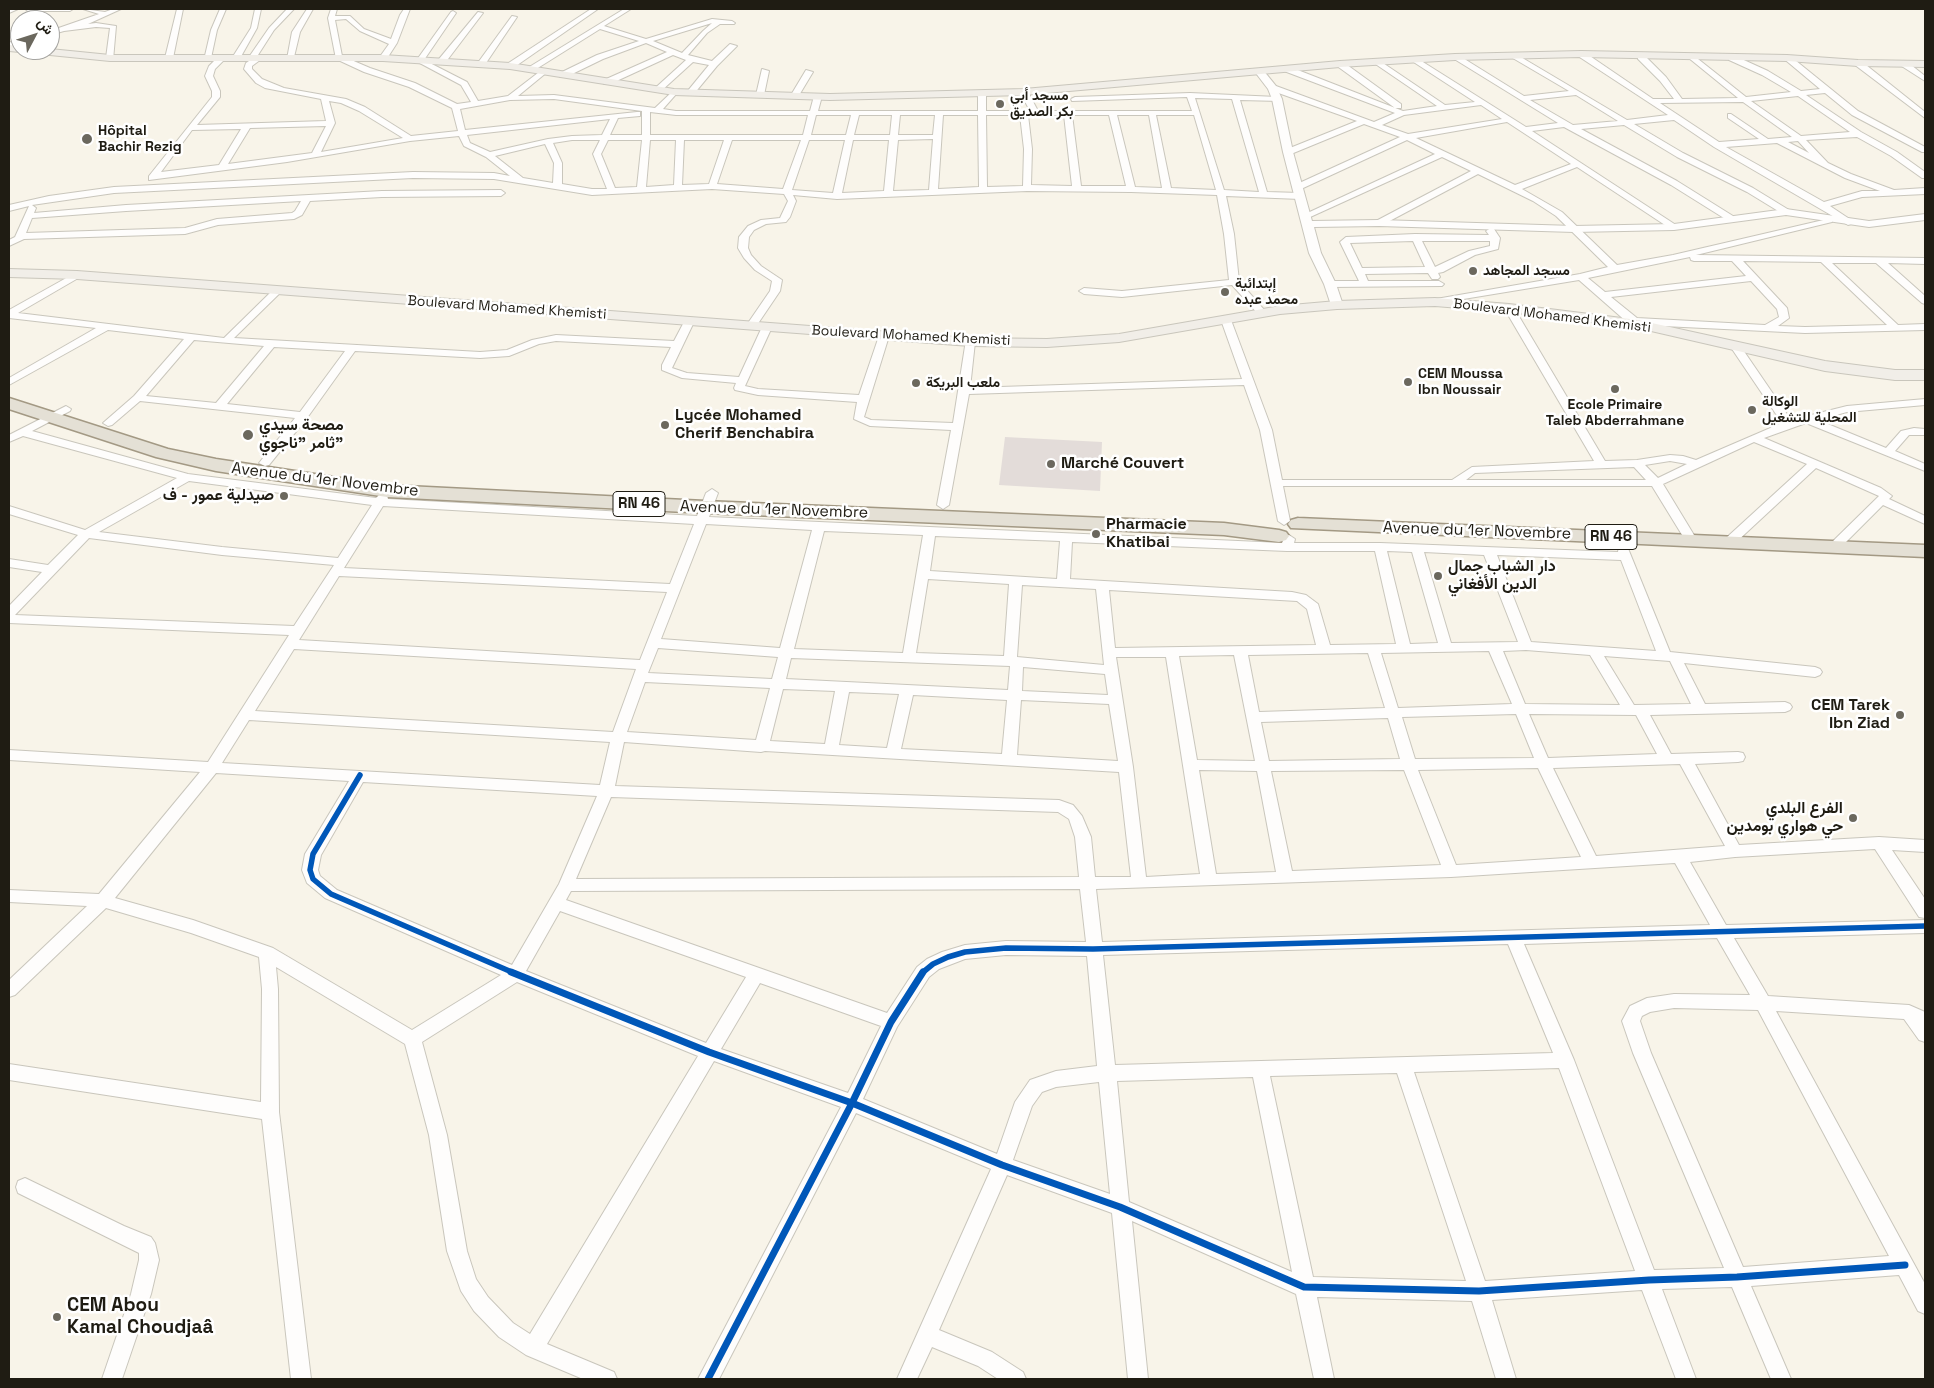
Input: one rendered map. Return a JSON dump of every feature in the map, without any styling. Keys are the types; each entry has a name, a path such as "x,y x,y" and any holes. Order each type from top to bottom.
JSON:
{"main road":[{"path":"60,53 110,58 339,57 442,61 510,66 674,92 818,96 1024,92 1415,58 1514,55 1581,54 1787,58 1858,63 1925,64"},
{"name":"Boulevard Mohamed Khemisti","path":"9,273 77,275 970,342 1047,343 1119,338 1226,320 1261,312 1337,305 1442,301 1635,323 1825,366 1895,375 1925,375"},
{"name":"Avenue du 1er Novembre","path":"9,392 163,453 216,465 383,496 706,506 1224,529 1624,552 1925,561"},
{"name":"Avenue du 1er Novembre","path":"9,403 108,423 187,448 265,463 399,480 706,506 943,505 1288,532 1690,540 1925,551"}],"street":[{"path":"9,11 15,9"},
{"path":"28,9 70,9"},
{"path":"86,9 106,14"},
{"path":"60,30 118,9"},
{"path":"169,58 180,9"},
{"path":"207,58 214,30 223,9"},
{"path":"236,58 254,28 258,9"},
{"path":"292,9 271,29 257,57 249,65 248,69 259,81 282,90 343,101 362,109 410,139"},
{"path":"290,57 296,32 310,9"},
{"path":"334,9 331,18 339,57 367,70 412,85 456,107 510,98 554,97 646,111"},
{"path":"383,58 393,43 403,15 408,9"},
{"path":"510,66 595,9"},
{"path":"530,69 628,9"},
{"path":"453,13 420,61 464,84 475,103"},
{"path":"442,61 480,13"},
{"path":"331,18 348,16 362,30 393,43"},
{"path":"481,64 514,17"},
{"path":"563,75 600,57 646,41 712,21 732,23"},
{"path":"657,90 687,57 705,32 722,22"},
{"path":"65,29 114,27 110,58"},
{"path":"599,27 646,41 687,57 714,64"},
{"path":"690,93 714,64 733,46"},
{"path":"607,82 673,52"},
{"path":"1581,54 1717,145 1848,222"},
{"path":"1514,55 1680,155 1750,190 1786,212"},
{"path":"1641,56 1663,79 1681,102"},
{"path":"1455,57 1569,126 1674,183 1730,218"},
{"path":"1693,57 1744,99 1800,139 1826,166"},
{"path":"144,189 190,128 206,112 216,96 209,76 212,68 222,58"},
{"path":"1415,58 1674,227"},
{"path":"1732,58 1765,73 1799,93 1858,134 1894,154 1925,176"},
{"path":"1787,58 1855,113 1925,150"},
{"path":"1377,61 1444,108"},
{"path":"1858,63 1925,116"},
{"path":"1340,64 1404,112"},
{"path":"1903,64 1925,79"},
{"path":"1287,69 1404,112"},
{"path":"510,98 543,71"},
{"path":"760,95 765,71"},
{"path":"795,95 808,72"},
{"path":"1260,72 1275,93 1288,152 1315,253 1330,284 1337,305"},
{"path":"1652,101 1681,102 1744,99 1828,90"},
{"path":"657,110 674,92"},
{"path":"1024,92 1035,113"},
{"path":"1075,99 1190,95 1235,96 1275,93 1375,124 1443,152 1549,206 1615,268"},
{"path":"1522,98 1576,93"},
{"path":"982,94 984,114 983,189"},
{"path":"1190,95 1221,193 1234,282 1261,312"},
{"path":"752,326 763,306 775,291 777,280 758,268 747,256 742,248 744,237 751,228 764,222 783,220 786,217 792,200 787,191 818,96"},
{"path":"1235,96 1264,195"},
{"path":"315,155 332,123 324,97"},
{"path":"552,106 554,97"},
{"path":"1375,124 1404,112 1482,103"},
{"path":"456,107 462,134 467,144 489,155 520,179"},
{"path":"9,208 33,202 114,190 144,189 288,171 315,155 410,139 462,134 548,119 616,115 657,110 725,128 751,125 806,137 937,137"},
{"path":"641,190 646,137 646,111"},
{"path":"1024,112 1028,149 1026,188"},
{"path":"489,155 548,141 680,137 812,113 1197,113"},
{"path":"1152,113 1167,190"},
{"path":"837,196 855,114"},
{"path":"888,195 896,114"},
{"path":"934,192 939,114"},
{"path":"1068,114 1077,188"},
{"path":"1113,114 1131,189"},
{"path":"612,191 597,154 616,115"},
{"path":"1731,116 1768,142"},
{"path":"1524,130 1675,117"},
{"path":"154,175 221,168 494,176 520,179 578,191 712,186 837,196 1026,188 1167,190 1264,195 1299,191 1406,136 1508,120"},
{"path":"1288,152 1365,121"},
{"path":"190,128 332,123"},
{"path":"221,168 247,126"},
{"path":"712,186 725,128"},
{"path":"1717,145 1858,134"},
{"path":"678,188 680,137"},
{"path":"548,141 558,163 560,176 556,187"},
{"path":"1779,141 1848,176 1892,192"},
{"path":"1307,220 1343,200 1443,152"},
{"path":"1516,188 1578,164"},
{"path":"281,200 288,171"},
{"path":"1379,223 1477,171"},
{"path":"1823,206 1862,194 1925,191"},
{"path":"30,216 126,208 382,194 501,193"},
{"path":"20,236 185,231 217,222 294,216 300,214 306,199"},
{"path":"9,243 17,241 20,236 30,216 33,202"},
{"path":"1307,220 1574,229 1674,227 1786,212 1829,220 1869,224 1925,217"},
{"path":"1415,237 1439,284 1442,301 1581,277 1615,268 1673,258 1829,220"},
{"path":"1360,271 1432,271 1447,268 1472,253 1493,248 1496,244 1495,238 1488,226"},
{"path":"1365,284 1347,246 1347,240 1368,237 1495,238"},
{"path":"1673,258 1925,261"},
{"path":"1734,258 1755,278 1782,308 1785,314 1780,321 1767,328"},
{"path":"1823,259 1895,327"},
{"path":"1878,259 1923,297"},
{"path":"9,314 77,275"},
{"path":"1581,277 1635,323 1805,330 1925,326"},
{"path":"1603,295 1755,278"},
{"path":"1084,291 1122,294 1234,282"},
{"path":"1330,284 1439,284"},
{"path":"1386,284 1396,303"},
{"path":"226,341 277,291"},
{"path":"1509,308 1602,465"},
{"path":"9,314 226,341 480,355 509,353 536,342 556,338 679,344"},
{"path":"1226,320 1266,430 1275,483 1288,532"},
{"path":"689,322 667,365 667,370 686,376 741,380"},
{"path":"9,382 108,326"},
{"path":"767,328 738,388 745,391 864,399"},
{"path":"108,423 138,398 192,336"},
{"path":"884,336 858,417 862,421 957,427"},
{"path":"943,505 964,391 970,342"},
{"path":"220,406 271,344"},
{"path":"1735,346 1788,424"},
{"path":"265,463 304,416 353,347"},
{"path":"964,391 1249,382"},
{"path":"138,398 304,416"},
{"path":"1275,483 1457,481 1656,483 1788,424 1847,409 1925,402"},
{"path":"9,439 59,413"},
{"path":"1809,420 1925,468"},
{"path":"1888,452 1905,433 1914,431 1925,432"},
{"path":"9,990 103,901 212,767 383,496 187,477 22,432"},
{"path":"1754,438 1882,493 1886,498 1834,546"},
{"path":"1457,481 1472,470 1637,463 1670,458 1683,459 1696,464"},
{"path":"1637,463 1656,483 1690,540"},
{"path":"1729,542 1815,463"},
{"path":"9,613 86,534 153,498 187,477"},
{"path":"1883,501 1924,517"},
{"path":"412,1039 516,974 566,885 606,791 618,738 652,643 706,506 819,527 1066,537 1288,532 1380,548 1624,552 1670,657 1700,708"},
{"path":"9,510 86,534 339,567 673,588"},
{"path":"761,747 819,527"},
{"path":"909,657 930,531"},
{"path":"1063,583 1066,537"},
{"path":"1380,548 1404,648"},
{"path":"1417,549 1446,647"},
{"path":"1489,551 1526,646"},
{"path":"9,563 52,570"},
{"path":"923,575 1277,594 1301,598 1313,607 1316,613 1324,649"},
{"path":"1008,760 1013,694 1016,580"},
{"path":"1102,586 1139,883"},
{"path":"9,619 299,631"},
{"path":"652,643 787,653 1013,662 1111,670"},
{"path":"290,644 642,671 778,684 1116,700"},
{"path":"1494,646 1542,763 1591,862"},
{"path":"1111,653 1526,646 1594,650 1815,672"},
{"path":"1373,648 1409,764 1451,870"},
{"path":"1594,650 1667,759"},
{"path":"1240,651 1285,877"},
{"path":"1172,652 1209,879"},
{"path":"831,751 843,687"},
{"path":"893,754 907,690"},
{"path":"1254,717 1521,709 1635,710 1785,707"},
{"path":"245,715 761,747 1126,767"},
{"path":"9,755 606,791 989,805 1020,804 1059,806 1068,809 1075,816 1082,837 1138,1379"},
{"path":"1190,765 1542,763 1738,756"},
{"path":"1684,759 1735,851"},
{"path":"360,775 313,854 310,870 313,879 331,894 516,974 709,1052 852,1103 1002,1165 1120,1207 1304,1287 1479,1291 1649,1280 1737,1277 1905,1265"},
{"path":"566,885 1139,883 1451,870 1879,843 1925,846"},
{"path":"1879,843 1925,912"},
{"path":"1679,857 1763,1003 1923,1297"},
{"path":"9,896 103,901 193,927 267,953 412,1039 438,1135 457,1251 468,1284 481,1304 506,1330 533,1348 607,1379"},
{"path":"556,903 891,1022"},
{"path":"708,1379 852,1103 891,1022 923,972 933,964 948,957 965,952 1006,948 1093,948 1925,926"},
{"path":"1513,937 1565,1060 1686,1379"},
{"path":"267,953 270,989 270,1112 301,1379"},
{"path":"533,1348 756,975"},
{"path":"1781,1379 1642,1053 1631,1021 1636,1011 1646,1005 1674,1001 1763,1003 1909,1012 1925,1020"},
{"path":"1909,1012 1925,1035"},
{"path":"907,1379 1002,1165 1024,1102 1036,1086 1056,1079 1107,1073 1565,1060"},
{"path":"1403,1064 1479,1291 1506,1379"},
{"path":"1260,1069 1324,1379"},
{"path":"9,1072 270,1112"},
{"path":"25,1188 117,1233 144,1244 148,1250 149,1260 141,1294 112,1379"},
{"path":"927,1335 985,1359 1016,1379"}],"building":[{"name":"Marché Couvert","path":"1005,437 1102,442 1100,491 999,485"}],"cycle path":[{"path":"360,775 313,854 310,870 313,879 331,894 516,974 709,1052 852,1103 1002,1165 1120,1207 1304,1287 1479,1291 1649,1280 1737,1277 1905,1265"},
{"path":"708,1379 852,1103 891,1022 923,972 933,964 948,957 965,952 1006,948 1093,949 1925,926"}],"place":[{"name":"مسجد أبي بكر الصديق","path":"1000,104"},
{"name":"Hôpital Bachir Rezig","path":"87,139"},
{"name":"مسجد المجاهد","path":"1473,271"},
{"name":"إبتدائية محمد عبده","path":"1225,292"},
{"name":"CEM Moussa Ibn Noussair","path":"1408,382"},
{"name":"ملعب البريكة","path":"916,383"},
{"name":"Ecole Primaire Taleb Abderrahmane","path":"1615,389"},
{"name":"الوكالة المحلية للتشغيل","path":"1752,410"},
{"name":"Lycée Mohamed Cherif Benchabira","path":"665,425"},
{"name":"مصحة سيدي ثامر \"ناجوي\"","path":"248,435"},
{"name":"Marché Couvert","path":"1051,464"},
{"name":"صيدلية عمور - ف","path":"284,496"},
{"name":"Pharmacie Khatibai","path":"1096,534"},
{"name":"دار الشباب جمال الدين الأفغاني","path":"1438,576"},
{"name":"CEM Tarek Ibn Ziad","path":"1900,715"},
{"name":"الفرع البلدي حي هواري بومدين","path":"1853,818"},
{"name":"CEM Abou Kamal Choudjaâ","path":"57,1317"}]}
